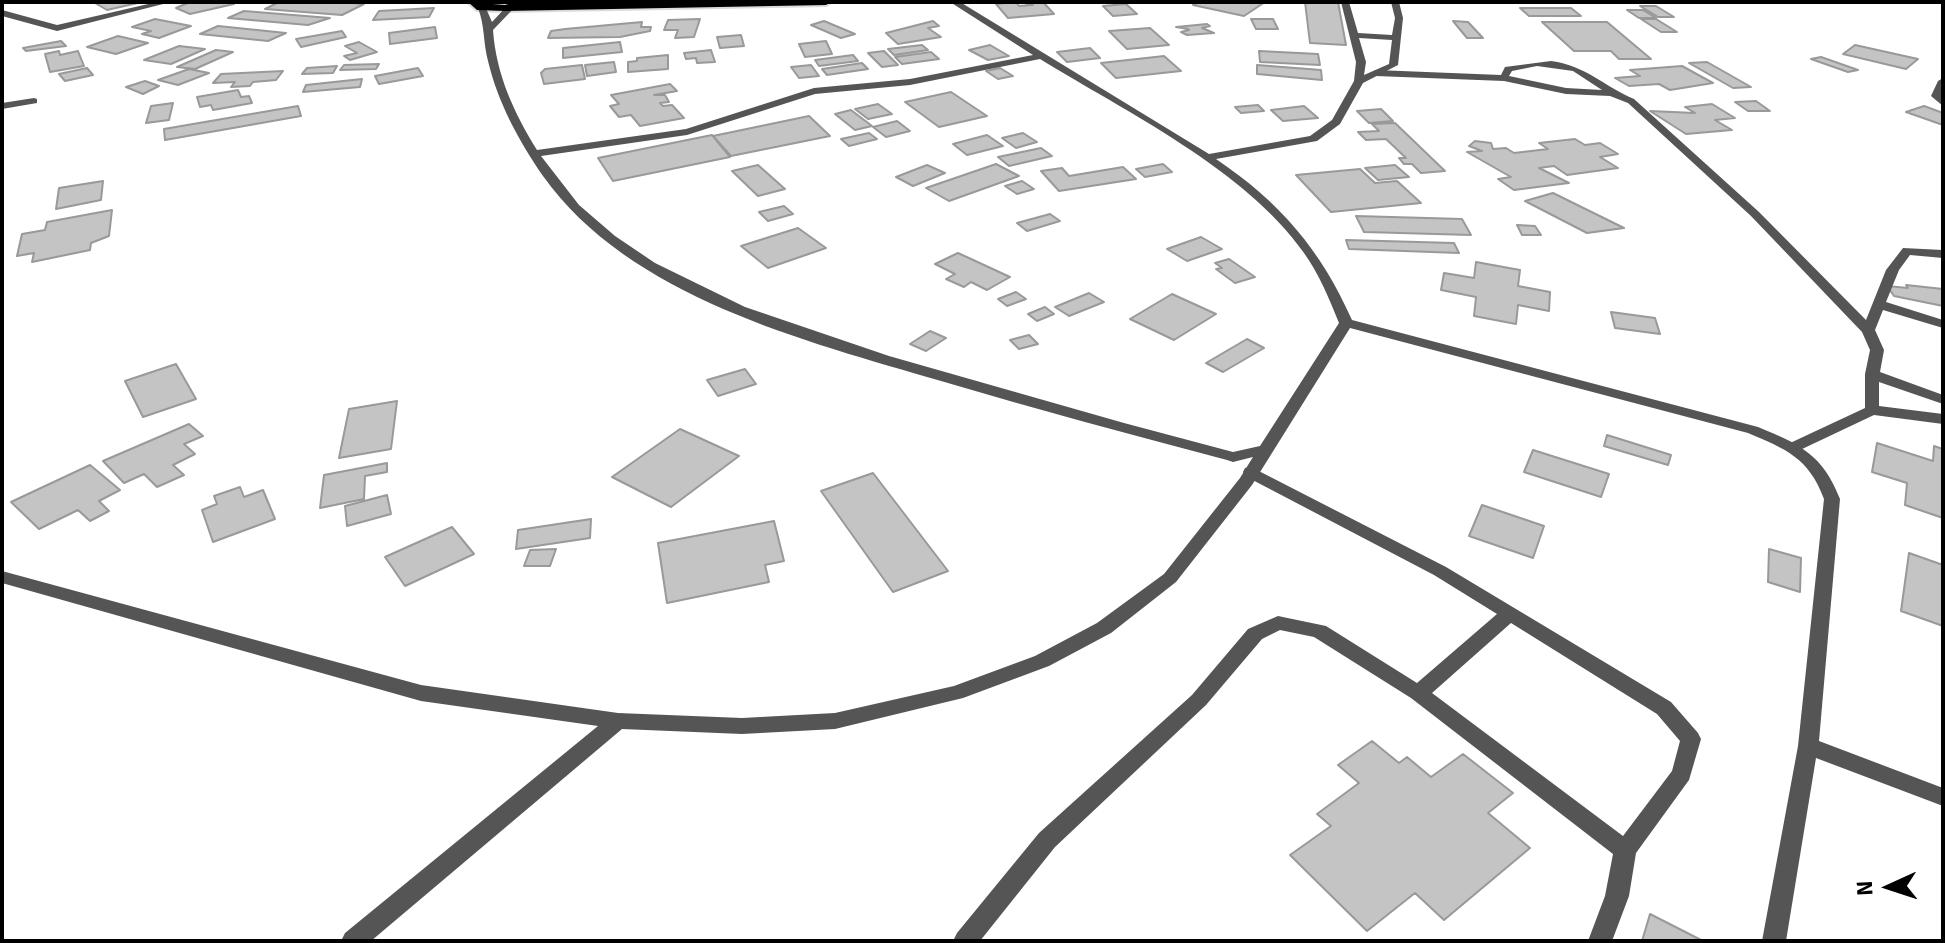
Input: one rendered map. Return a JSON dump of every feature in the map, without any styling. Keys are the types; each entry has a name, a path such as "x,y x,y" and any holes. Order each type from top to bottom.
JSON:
{"main road":[{"path":"512,7 527,2"},
{"path":"478,5 826,2"}],"street":[{"path":"2,13 57,28 167,2"},
{"path":"954,2 1211,157 1286,221 1316,261 1346,323 1753,430 1794,447 1824,473 1832,499 1808,746 1774,941"},
{"path":"1211,157 1313,139 1336,122 1359,81 1361,62 1345,2"},
{"path":"1359,81 1393,65 1399,18 1395,2"},
{"path":"478,5 491,28 492,61 535,154 574,206 626,250 711,296 829,344 1233,457 1265,450"},
{"path":"491,28 512,7"},
{"path":"1354,35 1397,38"},
{"path":"535,154 687,132 814,91 910,82 1041,56"},
{"path":"1504,78 1508,69 1524,64 1563,64 1594,76 1611,93"},
{"path":"1376,73 1504,78 1566,91 1611,93 1631,101 1755,214 1868,330 1877,350 1872,374 1872,410"},
{"path":"1943,81 1936,96 1943,103"},
{"path":"2,106 34,101"},
{"path":"1868,330 1881,305 1885,277 1907,251 1943,254"},
{"path":"1881,305 1943,324"},
{"path":"2,577 421,693 618,721 742,726 835,721 956,693 1042,661 1104,628 1170,578 1248,477 1346,323"},
{"path":"1872,374 1943,400"},
{"path":"1794,447 1872,410 1943,419"},
{"path":"1233,457 1248,477 1440,571 1664,708 1691,739 1682,774 1625,850 1617,896 1600,941"},
{"path":"1418,693 1508,615"},
{"path":"965,941 1047,840 1199,700 1255,634 1278,623 1319,631 1418,693 1625,850"},
{"path":"353,941 618,721"},
{"path":"1808,746 1943,797"}],"building":[{"path":"142,2 107,10 95,3"},
{"path":"190,2 234,4 190,14 176,8"},
{"path":"279,2 364,4 342,15 265,9"},
{"path":"1016,2 1019,6 1033,5 1021,2 1043,2 1054,14 1008,18 996,4"},
{"path":"1199,2 1265,2 1244,16 1193,5"},
{"path":"1305,2 1338,2 1346,45 1310,43"},
{"path":"1126,4 1137,14 1113,16 1103,6"},
{"path":"1640,6 1656,6 1674,17 1658,17"},
{"path":"434,8 429,17 373,20 379,11"},
{"path":"1520,8 1571,8 1581,16 1529,16"},
{"path":"1627,10 1643,10 1656,18 1639,18"},
{"path":"244,11 330,18 308,25 228,18"},
{"path":"155,19 191,26 159,38 142,34 151,31 132,27"},
{"path":"700,19 694,37 675,38 678,30 664,30 668,20"},
{"path":"1251,19 1273,19 1278,29 1256,29"},
{"path":"1641,19 1656,19 1677,32 1661,32"},
{"path":"824,21 855,34 841,38 811,25"},
{"path":"933,21 939,26 928,28 941,37 898,44 886,33"},
{"path":"1453,21 1468,22 1483,38 1467,38"},
{"path":"642,22 641,27 651,27 650,31 620,37 548,38 551,31"},
{"path":"1542,22 1607,22 1651,59 1619,59 1611,51 1574,51"},
{"path":"218,26 286,33 268,41 200,34"},
{"path":"1210,26 1202,28 1214,33 1187,35 1181,32 1188,29 1176,27"},
{"path":"435,27 437,38 390,44 389,33"},
{"path":"1150,28 1169,45 1127,49 1109,31"},
{"path":"342,31 346,37 301,47 296,39"},
{"path":"741,35 744,46 720,48 717,37"},
{"path":"118,36 148,43 116,54 87,47"},
{"path":"61,41 66,46 26,51 23,48"},
{"path":"826,41 832,54 805,57 799,44"},
{"path":"359,42 377,52 350,60 344,56 357,53 345,46"},
{"path":"620,42 622,52 563,58 563,48"},
{"path":"922,45 928,50 894,55 888,49"},
{"path":"990,45 1009,56 988,60 969,50"},
{"path":"1855,45 1918,59 1906,69 1843,54"},
{"path":"179,46 205,49 171,64 144,60"},
{"path":"1090,48 1100,58 1067,62 1057,52"},
{"path":"216,50 233,52 195,69 177,67"},
{"path":"711,50 715,62 697,63 696,58 686,59 684,53"},
{"path":"59,51 60,55 78,51 84,66 50,72 45,54"},
{"path":"884,51 898,65 882,67 868,53"},
{"path":"1259,51 1318,54 1320,65 1260,62"},
{"path":"931,52 939,59 902,64 895,57"},
{"path":"668,55 668,69 628,72 628,62 637,61 637,58"},
{"path":"853,55 858,61 819,66 815,60"},
{"path":"1164,56 1181,71 1116,78 1101,63"},
{"path":"1821,57 1858,70 1848,72 1811,59"},
{"path":"614,62 616,72 587,76 585,65"},
{"path":"1707,62 1751,87 1733,88 1689,63"},
{"path":"862,63 868,69 827,75 822,69"},
{"path":"379,64 376,69 340,70 344,65"},
{"path":"582,65 585,79 544,84 541,73 545,69"},
{"path":"811,65 819,76 799,78 791,67"},
{"path":"1257,65 1321,70 1322,80 1257,74"},
{"path":"337,66 333,73 302,74 307,68"},
{"path":"1682,66 1713,83 1670,90 1659,84 1629,86 1615,78 1640,76 1630,70"},
{"path":"87,68 93,75 65,81 59,74"},
{"path":"418,68 423,76 379,84 375,76"},
{"path":"1000,68 1013,76 998,79 986,71"},
{"path":"189,69 209,73 178,85 158,80"},
{"path":"283,71 276,80 253,82 250,86 231,87 235,82 213,83 221,74"},
{"path":"362,79 360,87 303,92 306,85"},
{"path":"145,81 159,86 143,94 126,87"},
{"path":"670,84 677,91 654,95 665,95 669,102 660,103 663,106 672,105 684,118 640,126 631,115 619,117 610,106 619,104 611,95"},
{"path":"238,90 241,97 249,96 252,103 213,110 211,105 200,107 197,97"},
{"path":"951,92 987,116 939,127 905,102"},
{"path":"1756,101 1770,111 1748,111 1735,102"},
{"path":"173,103 169,120 146,123 151,106"},
{"path":"878,104 892,114 868,119 855,109"},
{"path":"1712,104 1735,118 1715,120 1732,130 1686,134 1650,111 1695,113 1685,107"},
{"path":"1258,105 1264,111 1241,113 1235,107"},
{"path":"298,106 301,116 165,140 164,129"},
{"path":"1304,106 1318,118 1283,121 1271,110"},
{"path":"1924,106 1943,113 1943,125 1906,112"},
{"path":"1381,109 1393,121 1369,123 1357,111"},
{"path":"851,110 872,126 855,130 835,114"},
{"path":"809,116 830,136 731,156 713,136"},
{"path":"897,121 910,131 886,137 873,127"},
{"path":"1395,123 1445,171 1421,173 1412,164 1404,164 1399,158 1406,158 1386,139 1366,140 1358,132 1379,131 1372,124"},
{"path":"869,133 877,139 849,146 841,139"},
{"path":"1023,133 1037,142 1016,148 1002,138"},
{"path":"712,135 730,157 613,181 598,158"},
{"path":"987,135 1003,146 967,155 953,144"},
{"path":"1575,139 1585,145 1600,143 1618,154 1600,157 1618,168 1567,175 1554,166 1539,168 1569,183 1514,190 1498,179 1511,177 1467,152 1482,151 1469,146 1475,141 1491,143 1493,149 1506,148 1514,153 1548,149 1539,143"},
{"path":"1041,148 1052,156 1009,166 998,157"},
{"path":"996,164 1019,176 949,201 926,188"},
{"path":"1163,164 1172,172 1145,177 1136,169"},
{"path":"758,165 785,189 758,196 732,171"},
{"path":"927,165 945,173 913,186 896,177"},
{"path":"1395,165 1409,177 1378,180 1365,168"},
{"path":"1123,167 1136,179 1059,191 1041,171 1062,168 1069,176"},
{"path":"1360,169 1375,183 1397,181 1421,203 1331,212 1296,175"},
{"path":"103,181 101,200 56,209 59,188"},
{"path":"1022,181 1034,189 1017,194 1005,186"},
{"path":"1553,193 1624,228 1587,233 1525,201"},
{"path":"784,206 793,214 768,221 759,212"},
{"path":"112,210 109,236 91,243 90,250 32,262 34,253 17,256 22,234 45,230 47,222"},
{"path":"1050,214 1060,221 1027,231 1017,223"},
{"path":"1356,216 1462,219 1471,235 1364,232"},
{"path":"1517,225 1535,226 1541,235 1522,235"},
{"path":"798,228 826,248 768,268 741,246"},
{"path":"1201,237 1222,249 1187,261 1167,249"},
{"path":"1346,240 1454,243 1459,253 1349,249"},
{"path":"958,253 1010,277 987,290 971,282 964,287 946,279 955,274 935,264"},
{"path":"1229,259 1255,277 1235,283 1216,269 1222,268 1215,263"},
{"path":"1476,262 1520,270 1518,286 1550,292 1549,311 1518,305 1516,324 1474,316 1476,297 1441,290 1444,273 1474,278"},
{"path":"1906,285 1943,289 1943,306 1894,296 1887,286 1908,288"},
{"path":"1016,292 1026,299 1007,306 998,299"},
{"path":"1089,293 1104,302 1069,316 1055,307"},
{"path":"1172,294 1216,314 1174,340 1130,319"},
{"path":"1045,307 1054,314 1037,321 1028,314"},
{"path":"1611,312 1655,318 1660,334 1615,328"},
{"path":"930,331 946,338 926,351 910,344"},
{"path":"1029,335 1038,344 1019,349 1010,340"},
{"path":"1247,339 1264,348 1223,372 1206,363"},
{"path":"176,364 196,399 143,417 125,381"},
{"path":"745,369 756,384 718,396 707,380"},
{"path":"397,401 391,449 339,458 349,409"},
{"path":"189,424 203,436 184,444 195,454 173,465 184,475 157,487 144,474 124,483 103,461"},
{"path":"680,429 739,456 671,507 612,477"},
{"path":"1607,435 1671,455 1668,465 1604,446"},
{"path":"1877,443 1933,461 1934,446 1943,449 1943,518 1905,505 1907,483 1872,472"},
{"path":"1533,450 1609,474 1601,497 1524,472"},
{"path":"387,463 387,472 365,476 364,499 320,508 324,475"},
{"path":"90,465 120,490 99,501 109,511 90,521 78,510 39,529 11,502"},
{"path":"873,473 948,571 893,592 821,491"},
{"path":"240,487 244,497 263,490 275,519 213,542 202,510 217,504 214,496"},
{"path":"387,495 391,514 347,526 345,506"},
{"path":"1482,505 1544,526 1533,558 1469,536"},
{"path":"591,519 590,538 516,549 518,530"},
{"path":"774,521 784,561 765,565 769,582 667,603 658,543"},
{"path":"452,527 474,554 405,586 385,557"},
{"path":"556,549 550,566 524,566 530,550"},
{"path":"1769,549 1801,558 1800,592 1768,582"},
{"path":"1909,553 1943,565 1943,626 1901,611"},
{"path":"1372,741 1399,763 1407,757 1431,777 1463,754 1513,793 1488,813 1530,848 1444,920 1415,893 1367,931 1290,855 1331,826 1317,814 1359,783 1338,765"},
{"path":"1650,914 1703,941 1642,941"}]}
